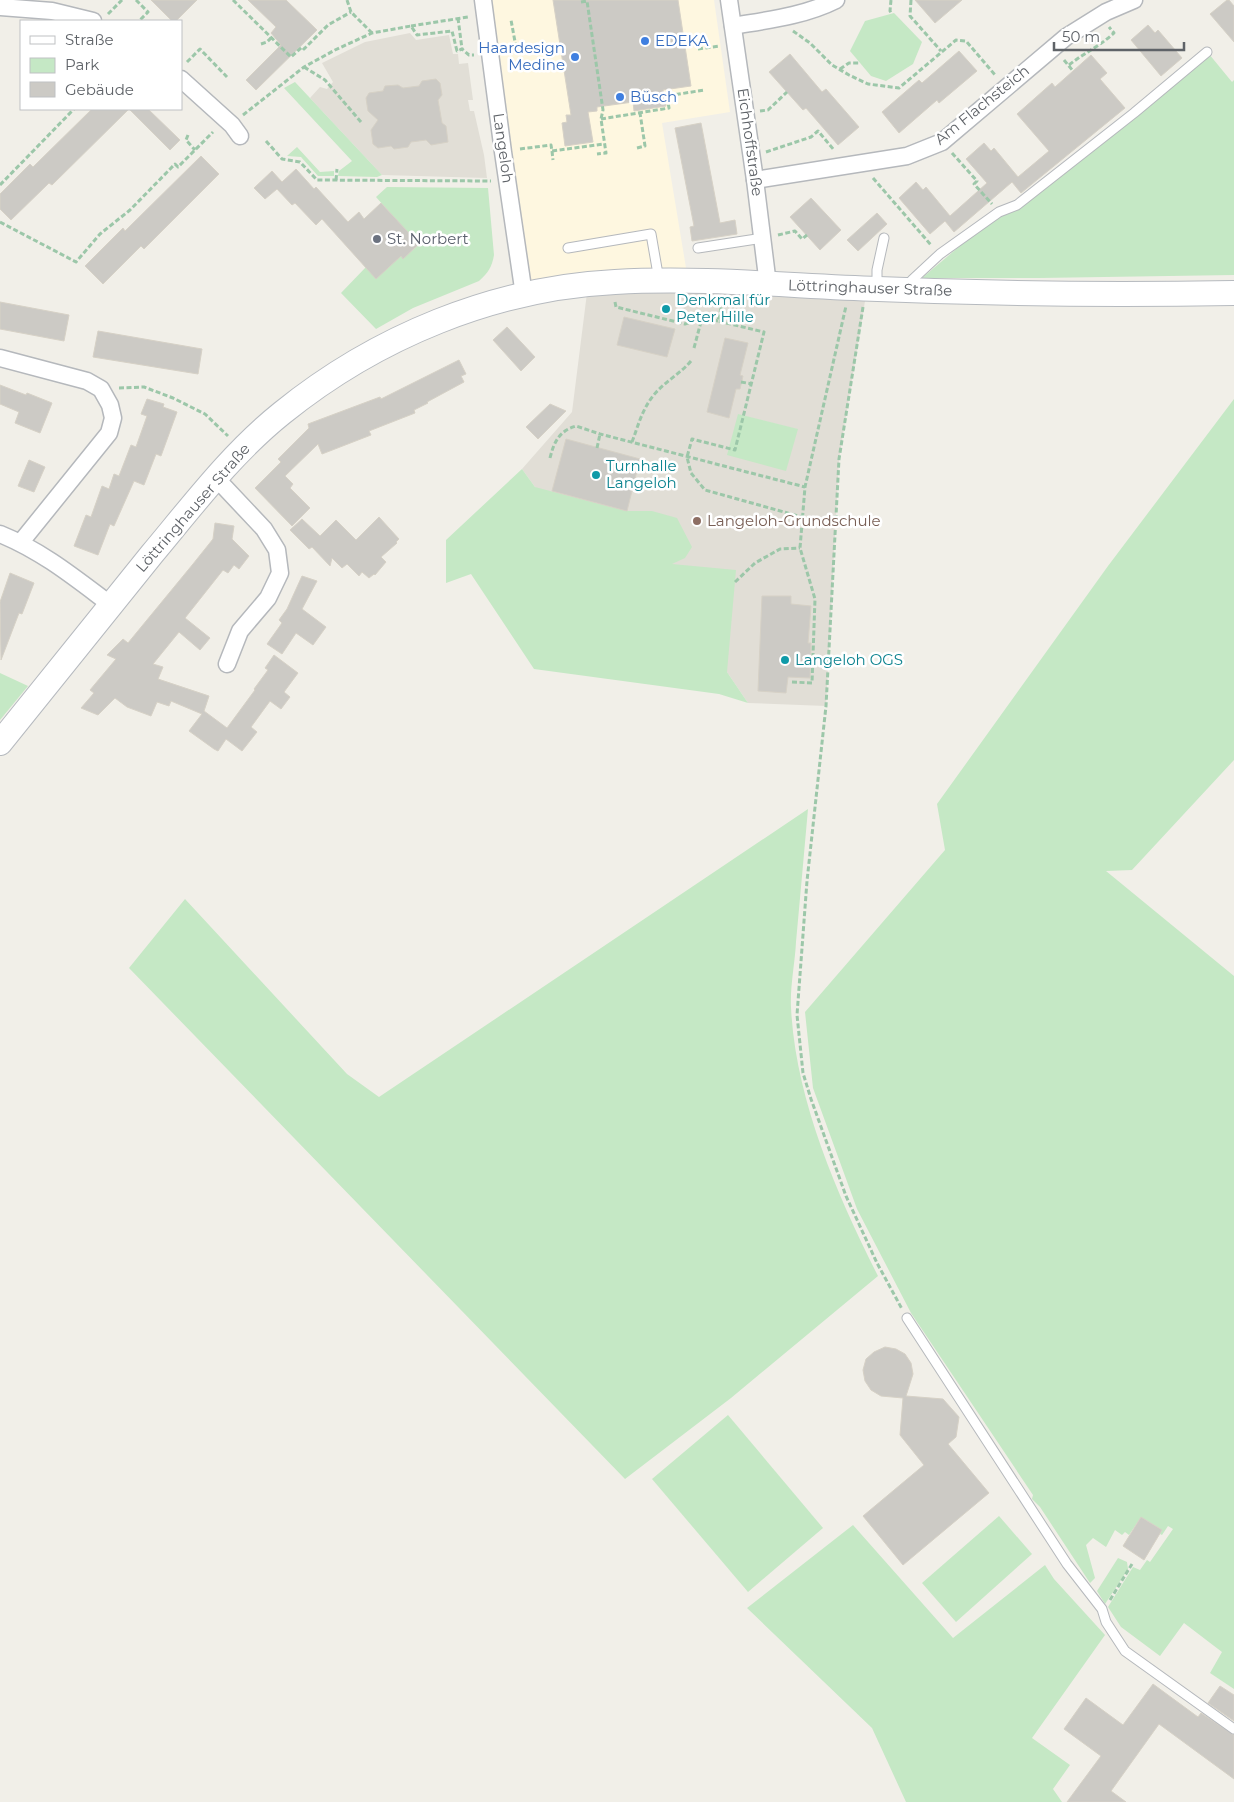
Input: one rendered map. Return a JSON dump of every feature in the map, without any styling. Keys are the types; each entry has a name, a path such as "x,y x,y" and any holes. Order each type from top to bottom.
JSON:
{"street":[{"name":"Langeloh","path":"483,0 524,295"},
{"name":"Eichhoffstraße","path":"729,0 755,180 770,236 768,285"},
{"path":"733,26 819,9 836,0"},
{"name":"Am Flachsteich","path":"755,180 907,156 942,142 1066,37 1106,12 1134,0"},
{"path":"0,7 53,6 101,18"},
{"path":"182,79 236,131"},
{"name":"Löttringhauser Straße","path":"0,743 111,605 240,450 281,414 324,381 392,342 450,317 524,295 611,282 659,280 1008,293 1234,293"},
{"path":"0,358 87,381 101,389 110,405 113,418 109,433 21,542"},
{"path":"216,478 264,529 277,550 280,574 268,598 240,632 227,664"},
{"path":"0,534 21,542 51,559 111,605"}],"lane":[{"path":"908,290 912,280 940,254 998,212 1017,205 1134,113 1207,52"},
{"path":"568,248 651,234 659,280"},
{"path":"698,248 770,236"},
{"path":"864,289 877,270 884,238"},
{"path":"907,1318 1067,1564 1102,1610 1106,1622 1125,1651 1234,1729"}],"path":[{"path":"101,18 122,0"},
{"path":"136,0 148,12 140,20"},
{"path":"233,0 291,57 302,47 304,49 328,25 351,12"},
{"path":"347,0 351,12 372,33"},
{"path":"891,0 890,11 892,14"},
{"path":"911,0 910,16 941,51"},
{"path":"581,2 587,1 603,110 601,119 606,153 597,154"},
{"path":"236,131 249,109 304,67 334,50 372,33 468,17"},
{"path":"458,18 462,49 469,55 474,55"},
{"path":"508,49 516,47 511,20"},
{"path":"1069,65 1085,52 1098,47 1114,33 1107,24"},
{"path":"411,26 417,35 452,30 457,51 462,49"},
{"path":"791,26 793,31 810,43 832,65 868,84 899,88 956,40 966,41 988,67"},
{"path":"261,44 267,42 272,37"},
{"path":"698,49 718,46"},
{"path":"187,62 200,49 227,77"},
{"path":"1061,56 1073,71"},
{"path":"840,69 850,63 860,63"},
{"path":"304,67 325,80 362,122"},
{"path":"601,119 669,108 667,96 704,90"},
{"path":"759,111 768,110 787,92"},
{"path":"0,185 73,110"},
{"path":"637,148 645,146 640,113"},
{"path":"766,152 811,137 818,131 846,165"},
{"path":"0,222 76,262 100,234 130,210 175,164 178,167 213,132"},
{"path":"188,135 186,140 195,150"},
{"path":"266,141 282,159 300,162 317,180 492,182"},
{"path":"552,151 604,144"},
{"path":"520,149 551,145 553,160"},
{"path":"948,149 977,181 974,184 998,212"},
{"path":"336,180 337,169"},
{"path":"870,173 940,254"},
{"path":"770,236 795,231 802,239 807,235"},
{"path":"611,282 616,308 685,324 702,318 764,332 735,450 692,439 687,457 691,472 706,490 802,517"},
{"path":"792,682 812,683 815,599 800,548 805,487 864,289"},
{"path":"864,289 839,459 826,706 807,881 797,1015 803,1073 840,1178 877,1263 907,1318"},
{"path":"718,321 724,294"},
{"path":"694,348 702,318"},
{"path":"632,442 641,415 654,395 683,371 691,361"},
{"path":"742,382 752,384"},
{"path":"101,389 144,387 174,398 205,414 219,426 240,450"},
{"path":"550,458 553,444 561,433 576,426 600,434 805,487"},
{"path":"597,448 600,434"},
{"path":"735,582 755,563 780,549 800,548"},
{"path":"1102,1610 1132,1564"}],"shaded area":[{"path":"483,0 714,0 730,112 662,123 688,280 524,295"},
{"path":"410,33 416,40 449,35 453,54 458,54 459,64 468,63 473,100 468,100 470,111 474,111 487,178 382,175 310,98 320,87 327,89 333,82 322,63 365,42"},
{"name":"Langeloh-Grundschule","path":"588,285 867,289 839,459 826,706 748,703 727,672 535,487 522,469 572,412"}],"green space":[{"path":"894,13 922,42 913,64 886,81 871,76 850,51 865,21"},
{"path":"1209,54 1232,82 1234,80 1234,275 922,278 1006,207 1019,207"},
{"path":"295,82 382,175 377,177 338,176 339,171 352,161 284,88"},
{"path":"297,147 320,172 334,171 334,176 318,176 301,157 287,156"},
{"path":"387,187 488,188 494,255 489,270 479,281 413,308 376,329 341,293 366,267 376,278 401,256 403,258 419,245 376,197"},
{"path":"1234,399 1234,760 1132,870 1106,871 1234,976 1234,1689 1210,1673 1222,1652 1184,1623 1160,1656 1121,1627 1108,1607 1133,1567 1140,1570 1147,1560 1150,1562 1173,1529 1168,1526 1162,1535 1160,1534 1162,1530 1141,1517 1129,1535 1125,1532 1122,1535 1115,1530 1106,1547 1093,1538 1086,1545 1095,1578 1090,1583 1040,1507 1032,1499 1033,1495 911,1313 857,1209 813,1088 805,1012 945,850 937,804 1108,566"},
{"path":"738,414 798,429 786,471 727,455"},
{"path":"522,469 535,487 626,511 652,511 677,518 692,547 685,558 672,564 736,570 727,672 748,703 719,694 534,669 471,574 446,583 446,540"},
{"path":"0,673 28,686 0,720"},
{"path":"808,809 791,991 794,1041 809,1111 821,1145 848,1213 878,1276 731,1398 625,1479 129,968 185,899 347,1074 379,1097"},
{"path":"728,1415 823,1528 748,1592 652,1479"},
{"path":"999,1516 1032,1554 956,1622 922,1583"},
{"path":"853,1525 953,1638 1045,1565 1054,1579 1105,1635 1032,1738 1070,1765 1053,1789 1062,1802 906,1802 872,1728 747,1608"},
{"path":"1118,1558 1127,1562 1128,1569 1105,1604 1097,1591"}],"building":[{"path":"151,0 197,0 177,20 171,20"},
{"path":"248,0 286,0 317,30 256,90 246,80 281,45 271,33 276,27"},
{"path":"553,0 678,0 691,86 663,90 666,106 634,111 633,102 597,107 597,111 588,112 593,142 565,146 562,123 567,122 566,115 571,115"},
{"path":"915,0 962,0 935,23"},
{"path":"1227,0 1234,6 1234,42 1210,14"},
{"path":"1148,25 1155,33 1158,30 1182,58 1161,76 1131,40"},
{"path":"959,51 977,71 939,103 937,100 899,133 882,112 919,80 922,83"},
{"path":"790,54 822,92 826,89 859,127 838,145 806,108 803,110 769,72"},
{"path":"1091,55 1107,73 1100,79 1125,108 1021,193 1012,182 954,232 945,221 930,234 899,198 916,182 923,190 926,187 950,216 987,183 966,159 984,143 991,151 994,148 1018,177 1049,151 1017,114 1052,83 1055,87"},
{"path":"436,79 440,83 442,95 438,100 442,123 446,126 448,142 431,145 426,140 411,142 408,147 394,149 391,146 378,148 373,144 371,130 378,120 368,111 366,98 369,93 383,91 385,86 398,85 403,88 419,86 422,81"},
{"path":"91,110 128,110 52,185 49,183 11,220 0,209 0,194 30,164 33,167"},
{"path":"130,110 149,110 180,140 170,150"},
{"path":"701,123 720,223 735,220 737,234 692,241 690,227 694,226 675,128"},
{"path":"201,156 219,174 144,249 141,246 103,284 85,266 123,228 125,231"},
{"path":"296,169 314,189 316,187 348,222 359,212 364,219 381,203 419,244 403,259 401,256 376,279 322,219 316,225 295,203 292,205 277,189 265,199 254,188 272,171 282,182"},
{"path":"811,198 841,230 820,250 790,217"},
{"path":"877,213 887,224 858,251 847,240"},
{"path":"0,302 69,315 64,341 0,329"},
{"path":"624,317 675,329 667,357 617,345"},
{"path":"507,327 535,357 521,371 493,340"},
{"path":"98,331 202,349 198,374 93,357"},
{"path":"725,338 748,343 740,375 743,376 740,389 736,389 729,418 707,412"},
{"path":"459,360 466,374 461,376 464,382 414,410 415,413 369,431 371,435 322,454 318,444 285,476 293,484 290,488 310,508 292,526 255,488 281,462 278,459 309,428 308,424 380,397 381,399"},
{"path":"0,385 52,403 40,433 15,423 19,412 0,404"},
{"path":"147,399 164,404 163,407 177,412 161,456 156,454 144,485 134,481 114,526 110,524 98,555 74,546 86,515 91,517 102,486 109,489 114,474 119,476 131,445 136,447 147,416 141,414"},
{"path":"550,404 566,411 538,439 526,427"},
{"name":"Turnhalle Langeloh","path":"566,439 640,459 627,511 552,491"},
{"path":"29,460 45,467 34,492 18,486"},
{"path":"379,517 399,539 381,557 386,562 375,575 369,578 362,572 359,576 347,564 342,568 332,558 330,566 312,547 309,549 290,530 302,519 320,536 336,520 356,540"},
{"path":"215,523 234,526 232,539 249,556 239,569 234,565 228,573 223,570 185,618 210,638 200,650 179,632 153,664 163,667 158,679 209,696 204,711 227,728 268,670 265,668 274,655 298,673 284,692 290,697 281,709 270,701 251,727 257,732 242,751 226,739 218,751 214,749 189,731 202,714 171,701 169,706 157,702 151,716 127,707 115,698 98,715 81,708 94,693 90,690 116,659 107,655 123,639 128,643 193,564 213,539"},
{"path":"10,573 34,583 22,614 19,613 1,660 0,602"},
{"path":"302,576 317,581 302,609 326,627 313,645 296,633 282,654 267,644 282,623 279,620 287,609"},
{"name":"Langeloh OGS","path":"762,596 791,596 791,604 811,606 808,643 811,643 810,678 788,677 786,693 758,691"},
{"path":"885,1347 896,1349 905,1354 911,1363 913,1374 906,1396 943,1399 959,1417 956,1437 948,1444 989,1493 903,1565 863,1516 924,1465 900,1435 903,1398 881,1396 871,1390 865,1381 863,1370 866,1359 874,1352"},
{"path":"1141,1517 1162,1530 1144,1560 1123,1546"},
{"path":"1153,1684 1198,1717 1201,1713 1234,1735 1234,1779 1159,1724 1111,1791 1126,1802 1067,1802 1101,1756 1064,1729 1086,1698 1123,1725"},
{"path":"1220,1686 1234,1695 1234,1721 1208,1703"}],"place":[{"name":"EDEKA","path":"645,41"},
{"name":"Haardesign Medine","path":"575,57"},
{"name":"Büsch","path":"620,97"},
{"name":"St. Norbert","path":"377,239"},
{"name":"Denkmal für Peter Hille","path":"666,309"},
{"name":"Turnhalle Langeloh","path":"596,475"},
{"name":"Langeloh-Grundschule","path":"697,521"},
{"name":"Langeloh OGS","path":"785,660"}]}
